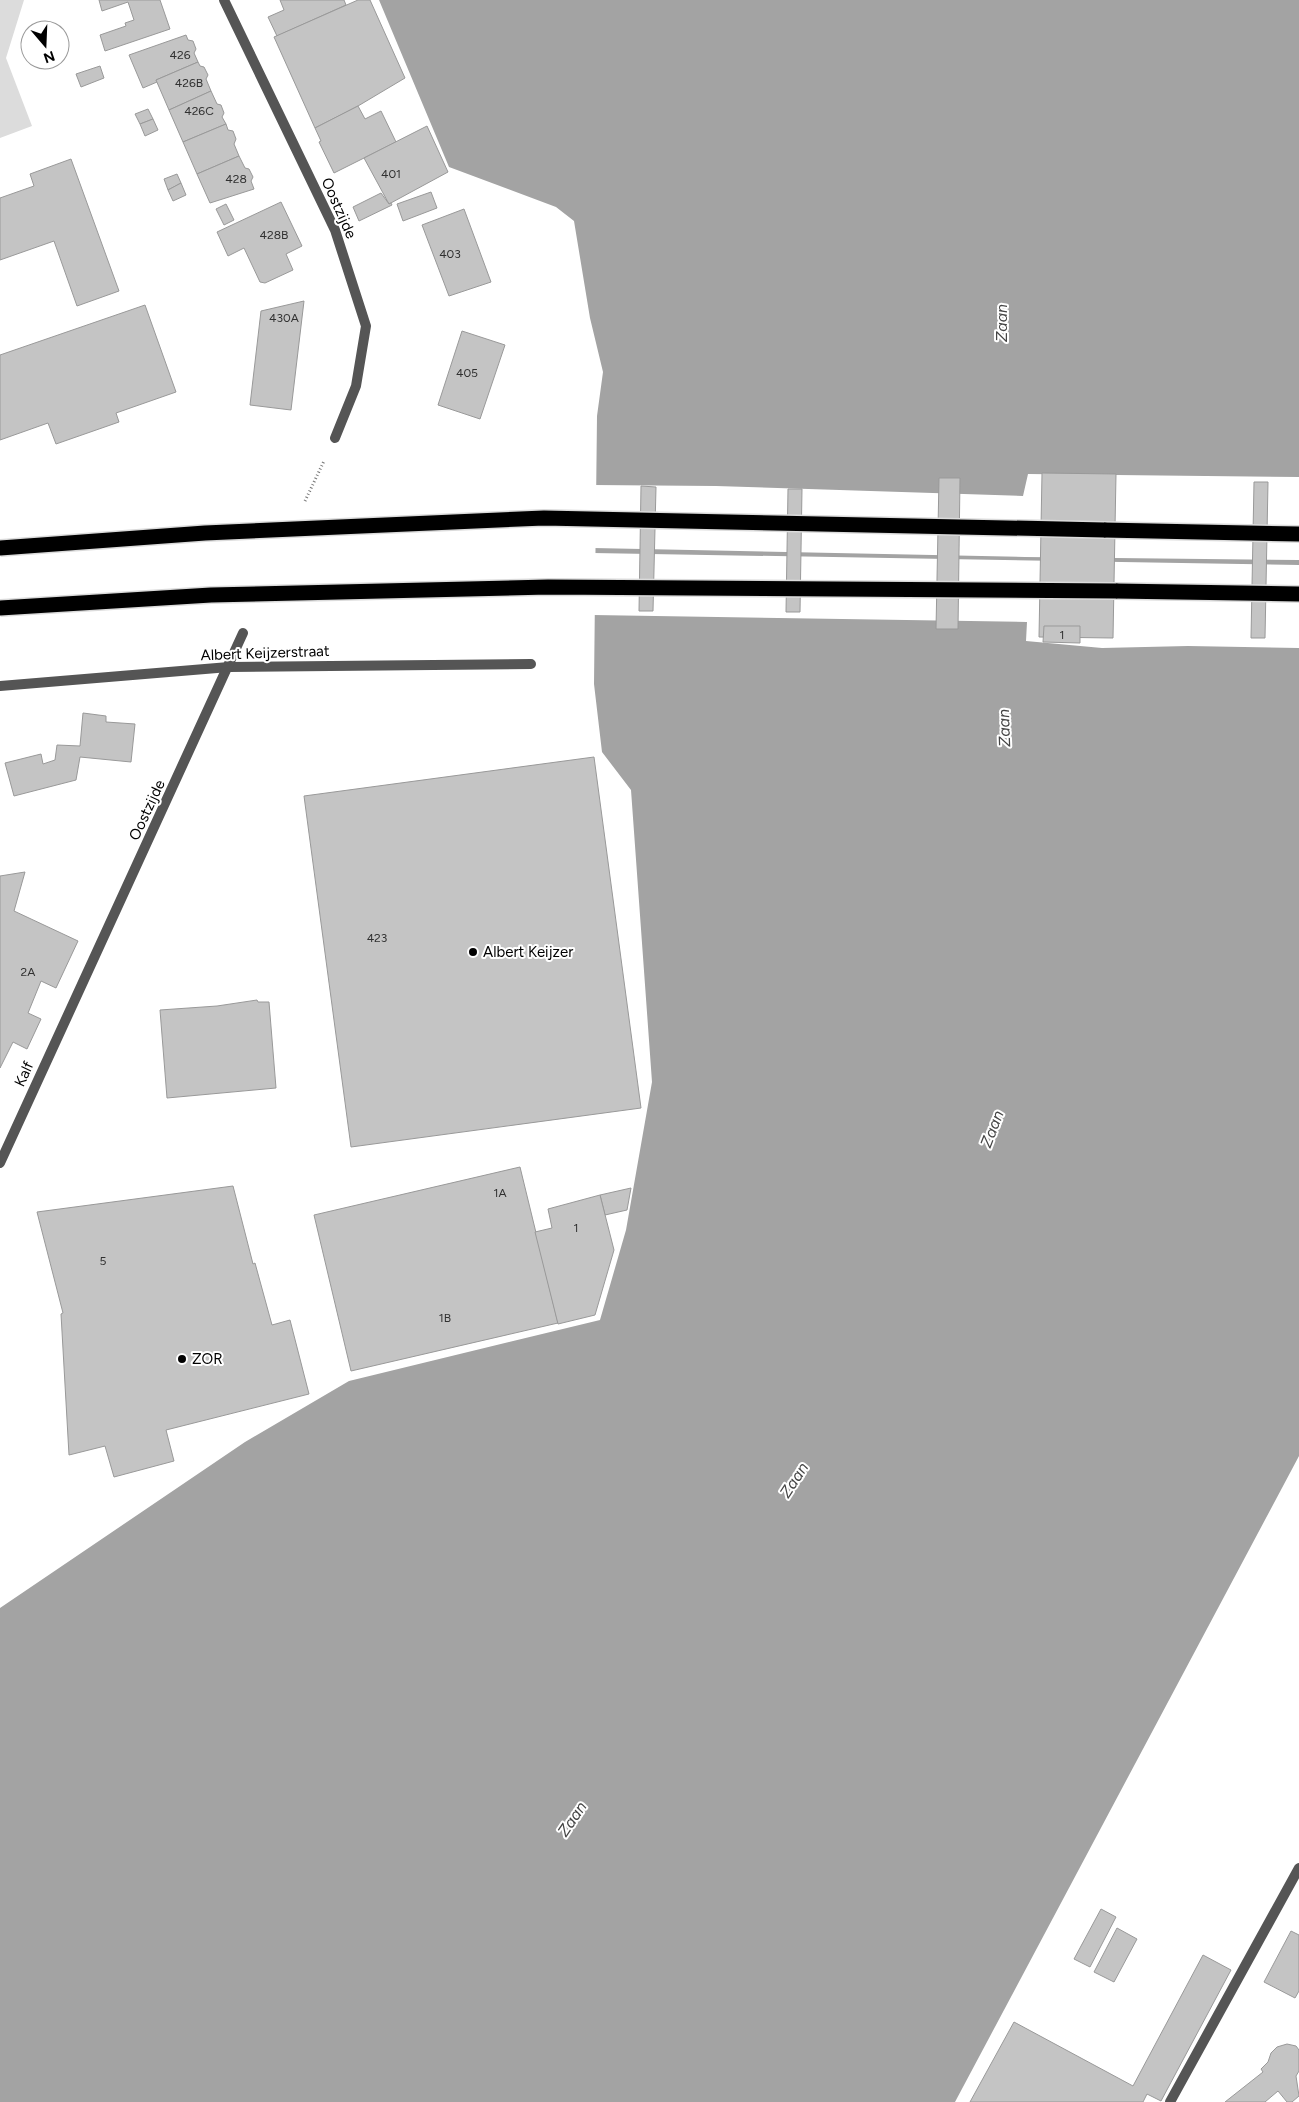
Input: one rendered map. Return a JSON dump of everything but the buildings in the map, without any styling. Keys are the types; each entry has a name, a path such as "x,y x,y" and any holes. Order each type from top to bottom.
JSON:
{"highway":[{"path":"0,548 205,533 544,518 1299,534"},
{"path":"0,608 211,595 548,586 1299,594"}],"street":[{"name":"Oostzijde","path":"224,0 334,230 366,326 356,386 335,438"},
{"name":"Oostzijde","path":"76,998 243,633"},
{"name":"Albert Keijzerstraat","path":"0,686 229,667 531,664"},
{"name":"Kalf","path":"0,1163 76,998"},
{"path":"1170,2102 1299,1868"}],"shaded area":[{"path":"0,0 24,0 6,58 32,126 0,138"}],"water":[{"name":"Zaan","path":"379,0 1299,0 1299,1456 955,2102 0,2102 0,1608 245,1442 349,1381 600,1320 626,1230 652,1082 631,790 602,752 594,684 597,416 603,372 590,318 574,221 556,207 449,167"}],"pier":[{"path":"1028,474 1299,477 1299,560 1025,557 593,548 594,485 716,486 1023,496"},
{"path":"593,553 1299,565 1299,648 1188,646 1102,648 1026,641 1027,622 593,615"}],"place":[{"name":"Albert Keijzer","path":"473,952"},
{"name":"ZOR","path":"182,1359"}]}
